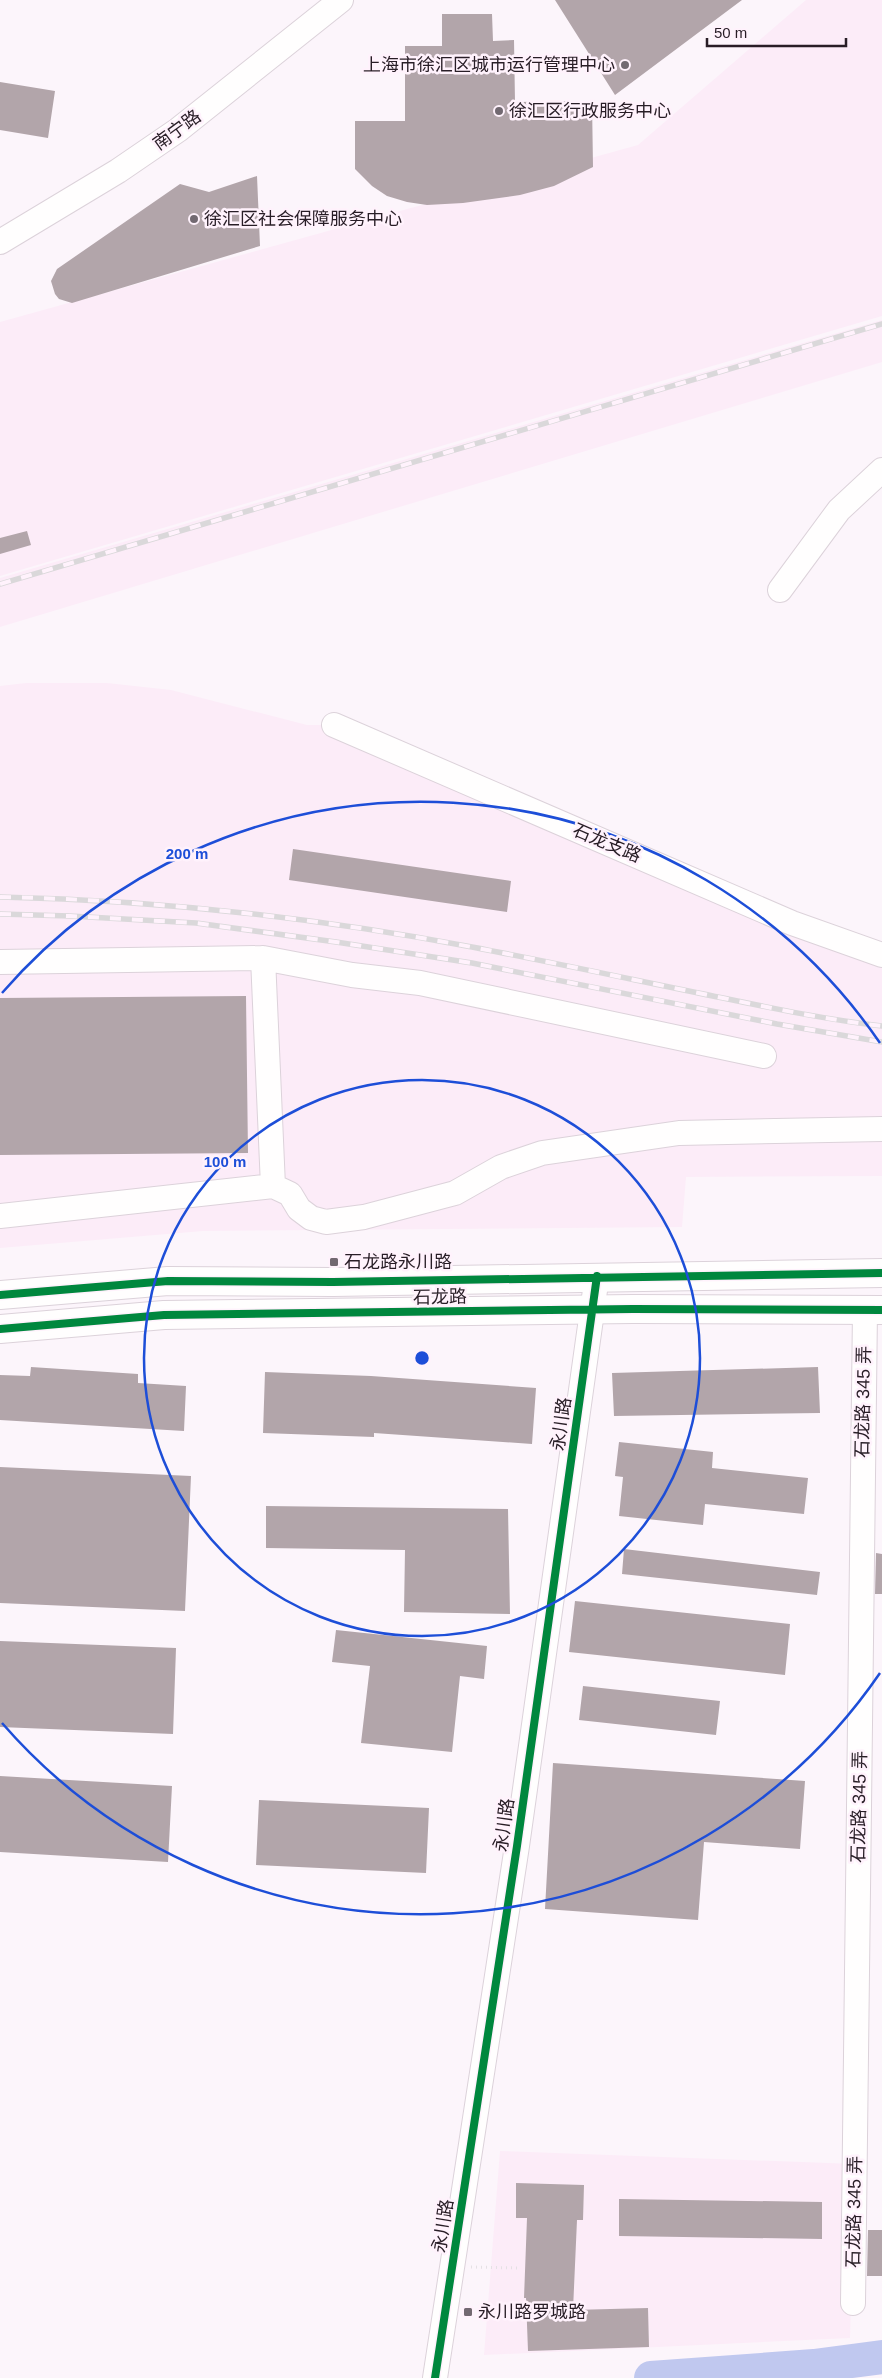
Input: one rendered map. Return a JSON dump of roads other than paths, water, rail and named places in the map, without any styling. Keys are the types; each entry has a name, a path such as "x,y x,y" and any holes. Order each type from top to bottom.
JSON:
{"main road":[{"name":"石龙路","path":"0,1294 168,1281 333,1282 597,1276 882,1273"},
{"name":"石龙路","path":"0,1329 164,1315 592,1310 873,1310"}],"street":[{"name":"南宁路","path":"0,242 118,171 178,130 342,0"},
{"path":"780,590 839,510 882,470"},
{"name":"石龙支路","path":"334,725 792,923 882,955"},
{"path":"0,962 263,958 352,975 420,983 764,1056"},
{"path":"263,958 273,1186"},
{"path":"0,1216 273,1186 290,1194 299,1208 311,1218 326,1222 364,1217 455,1193 501,1167 542,1152 680,1133 882,1129"},
{"name":"永川路","path":"435,2378 517,1846 597,1276"},
{"name":"石龙路 345 弄","path":"853,2303 873,1310"}],"waterway":[{"path":"651,2378 814,2366 882,2357"}],"railway":[{"path":"0,584 882,324"},
{"path":"0,897 178,906 355,927 535,959 802,1014 882,1026"},
{"path":"0,914 196,923 336,942 472,963 777,1024 882,1042"}],"place":[{"name":"上海市徐汇区城市运行管理中心","path":"625,65"},
{"name":"徐汇区行政服务中心","path":"499,111"},
{"name":"徐汇区社会保障服务中心","path":"194,219"},
{"name":"石龙路永川路","path":"334,1262"},
{"name":"永川路罗城路","path":"468,2312"}]}
